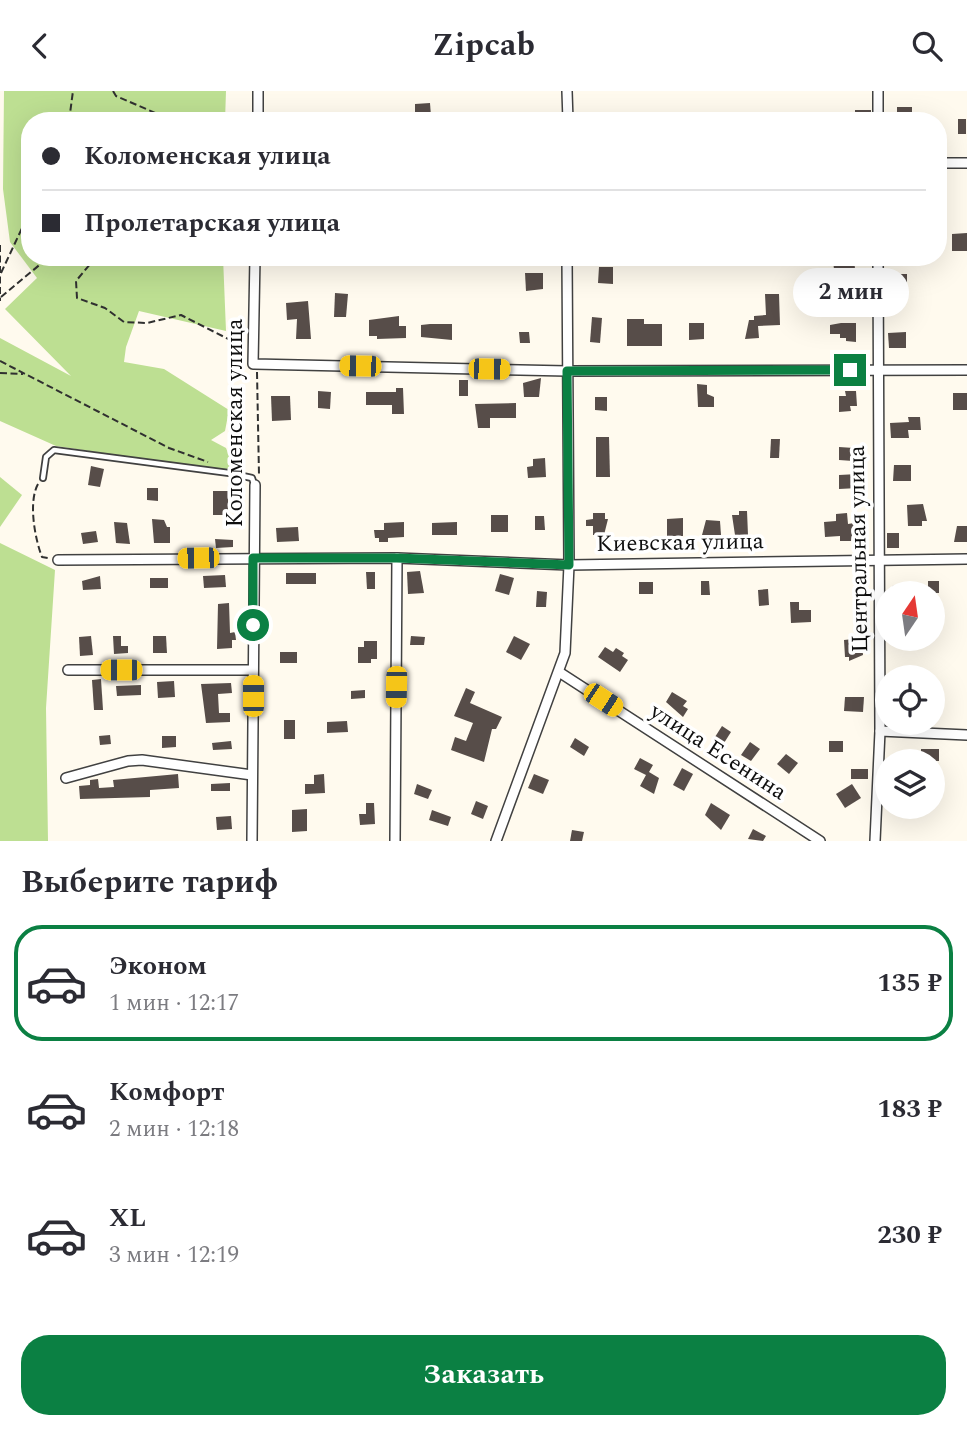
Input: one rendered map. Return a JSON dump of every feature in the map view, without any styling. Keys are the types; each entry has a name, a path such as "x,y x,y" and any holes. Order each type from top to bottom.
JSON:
{"street":[{"path":"258,91 258,112"},
{"path":"568,91 568,112"},
{"path":"878,91 878,112"},
{"path":"947,163 967,163"},
{"name":"Коломенская улица","path":"255,266 253,364 257,364"},
{"path":"496,841 565,653 569,565 567,266"},
{"name":"Центральная улица","path":"877,266 879,665"},
{"path":"257,364 567,371 967,370"},
{"name":"Коломенская улица","path":"252,841 255,485"},
{"path":"395,841 397,558"},
{"name":"Киевская улица","path":"58,560 397,558 569,565 878,558 967,559"},
{"path":"68,670 253,670"},
{"name":"улица Есенина","path":"559,672 820,841"},
{"path":"945,734 967,735"},
{"name":"Центральная улица","path":"875,841 880,735"},
{"path":"66,778 135,760 252,775"}],"lane":[{"path":"43,478 46,457 54,450 229,474 251,478 255,485"}],"path":[{"path":"70,112 73,91"},
{"path":"113,91 117,96 153,112"},
{"path":"1,273 21,230"},
{"path":"0,245 0,302"},
{"path":"1,297 37,266"},
{"path":"88,266 76,281 77,298 105,308 124,322 147,323 181,315 253,352"},
{"path":"0,362 169,448 216,465"},
{"name":"Коломенская улица","path":"255,485 258,475 257,364"},
{"path":"0,373 24,374"},
{"path":"43,478 33,496 38,548 42,557 58,560"}],"green space":[{"path":"4,91 226,91 225,112 21,112 21,257 10,242 3,189"},
{"path":"28,266 223,266 226,331 139,311 126,347 124,362 164,369 229,410 225,431 211,440 226,448 236,473 56,446 0,421 0,338 71,376 5,309 37,278"},
{"path":"0,477 22,495 0,527"},
{"path":"0,543 55,570 46,708 48,841 0,841"}],"building":[{"path":"430,103 431,112 415,112 415,104"},
{"path":"897,107 912,107 912,112 897,112"},
{"path":"855,110 871,110 871,112"},
{"path":"958,119 966,119 966,134 958,134"},
{"path":"967,233 967,251 952,251 952,234"},
{"path":"834,266 855,266 855,269 834,270"},
{"path":"599,267 613,267 613,284 598,283"},
{"path":"525,273 543,273 543,289 526,291"},
{"path":"893,274 907,274 907,286 893,286"},
{"path":"335,293 348,294 346,317 334,317"},
{"path":"765,294 779,294 780,325 758,326 759,338 745,339 749,320 754,320 754,316 766,315"},
{"path":"308,301 311,339 296,339 297,319 287,320 286,303"},
{"path":"399,316 399,326 406,326 406,338 377,339 377,336 369,336 369,320"},
{"path":"592,317 602,318 600,343 590,342"},
{"path":"627,319 644,319 644,324 662,324 662,346 627,346"},
{"path":"689,323 704,323 704,339 689,340"},
{"path":"856,323 856,342 840,338 840,334 830,334 830,325"},
{"path":"452,324 452,340 421,337 421,325"},
{"path":"519,332 529,332 530,343 520,343"},
{"path":"906,332 906,348 889,348 888,333"},
{"path":"541,378 539,397 524,397 523,383"},
{"path":"459,380 468,380 468,396 459,396"},
{"path":"697,384 707,385 707,394 714,397 714,407 698,407"},
{"path":"396,388 403,388 404,414 392,414 392,405 366,405 366,392 396,392"},
{"path":"318,391 331,392 330,409 318,408"},
{"path":"845,391 856,391 857,406 850,406 851,411 839,412 839,396 846,396"},
{"path":"953,393 967,393 967,410 953,410"},
{"path":"271,396 290,396 291,420 272,421"},
{"path":"595,397 607,397 607,411 595,410"},
{"path":"516,403 516,418 490,418 490,428 478,428 475,404"},
{"path":"908,417 920,417 921,430 908,430 909,438 891,438 890,423 909,422"},
{"path":"596,437 609,437 610,477 596,477"},
{"path":"771,439 780,439 779,458 770,458"},
{"path":"839,447 854,448 853,461 839,460"},
{"path":"545,458 546,477 528,478 527,467 533,466 533,459"},
{"path":"894,465 911,465 911,481 893,481"},
{"path":"91,466 104,469 100,487 88,485"},
{"path":"858,474 858,488 839,489 839,475"},
{"path":"147,488 158,488 158,501 147,500"},
{"path":"213,491 228,491 228,515 213,515"},
{"path":"923,504 927,521 922,521 922,526 908,526 907,505"},
{"path":"739,511 747,511 748,535 735,535 732,515 739,515"},
{"path":"593,513 605,513 605,519 608,519 604,535 593,535 593,526 586,526 586,520 593,519"},
{"path":"847,513 848,524 854,523 851,541 840,541 840,536 825,537 824,522 836,521 836,514"},
{"path":"491,515 508,515 508,532 491,532"},
{"path":"535,516 544,516 545,530 535,530"},
{"path":"683,518 683,536 667,536 667,519"},
{"path":"152,519 164,520 167,527 170,527 170,543 154,543"},
{"path":"706,520 720,521 721,535 702,535"},
{"path":"114,522 127,523 130,544 116,543"},
{"path":"404,522 404,537 388,538 388,542 379,542 379,538 375,538 374,530 384,530 384,523"},
{"path":"457,522 457,535 432,535 432,523"},
{"path":"957,526 967,526 967,542 954,542"},
{"path":"298,527 299,541 277,542 276,528"},
{"path":"96,531 98,542 83,544 81,533"},
{"path":"887,533 899,533 899,548 887,548"},
{"path":"215,539 233,540 233,547 216,548"},
{"path":"420,571 424,593 408,594 407,572"},
{"path":"366,572 375,572 375,589 367,589"},
{"path":"286,573 316,573 316,584 286,584"},
{"path":"500,574 514,578 509,595 495,591"},
{"path":"225,575 226,587 204,588 203,576"},
{"path":"100,576 101,589 83,590 82,581"},
{"path":"150,578 168,578 168,588 150,588"},
{"path":"701,581 709,581 710,595 701,595"},
{"path":"639,582 653,582 653,594 639,594"},
{"path":"768,589 769,605 759,606 758,590"},
{"path":"537,591 547,592 546,607 536,607"},
{"path":"790,602 799,602 799,610 811,610 811,622 791,623"},
{"path":"229,603 230,633 235,632 236,640 232,640 232,648 217,649 218,604"},
{"path":"91,636 93,655 80,656 79,637"},
{"path":"113,636 121,636 121,646 128,646 128,653 114,654"},
{"path":"153,636 166,636 167,653 153,653"},
{"path":"411,636 425,637 424,645 410,645"},
{"path":"514,636 530,644 521,660 506,652"},
{"path":"853,639 853,645 862,644 863,655 849,661 849,657 845,657 844,640"},
{"path":"364,641 377,641 377,659 371,659 371,663 358,663 358,647 364,647"},
{"path":"605,647 613,652 616,648 624,653 622,656 628,660 620,672 598,657"},
{"path":"280,652 297,652 297,663 280,663"},
{"path":"101,679 103,710 94,710 92,680"},
{"path":"174,681 175,697 158,698 157,682"},
{"path":"231,683 232,693 218,694 219,713 230,713 230,722 206,723 201,684"},
{"path":"141,685 141,695 117,696 116,686"},
{"path":"466,688 475,692 470,703 502,717 496,729 492,729 484,762 451,750 455,737 466,741 473,723 454,716"},
{"path":"365,690 365,698 351,699 351,691"},
{"path":"672,692 687,701 683,706 688,709 683,717 666,702"},
{"path":"845,697 864,697 863,712 844,711"},
{"path":"284,720 295,720 295,739 284,739"},
{"path":"347,721 348,732 327,733 327,722"},
{"path":"722,726 731,732 724,743 715,737"},
{"path":"110,735 111,744 100,745 99,736"},
{"path":"162,736 176,736 176,747 162,748"},
{"path":"575,738 589,747 584,756 570,747"},
{"path":"231,741 232,749 213,750 212,743"},
{"path":"829,741 843,741 843,752 829,752"},
{"path":"750,742 760,749 751,761 741,755"},
{"path":"786,754 798,763 789,774 777,764"},
{"path":"640,758 653,765 649,772 659,778 654,794 640,786 646,775 634,769"},
{"path":"682,768 693,774 684,791 673,785"},
{"path":"851,769 868,769 868,779 851,779"},
{"path":"178,774 179,788 150,790 150,797 80,799 79,786 90,785 90,780 98,779 99,788 114,787 113,780"},
{"path":"324,774 325,793 305,794 305,784 314,784 314,775"},
{"path":"534,774 549,780 543,794 528,788"},
{"path":"230,783 230,791 211,791 211,784"},
{"path":"417,784 432,790 428,799 414,794"},
{"path":"852,784 861,798 845,808 836,794"},
{"path":"476,801 488,806 483,819 471,814"},
{"path":"366,803 374,803 375,824 360,825 359,814 366,814"},
{"path":"711,803 730,815 721,830 705,815"},
{"path":"307,809 307,831 292,832 292,810"},
{"path":"432,810 451,817 448,826 429,820"},
{"path":"231,816 232,829 217,830 216,817"},
{"path":"753,829 766,836 763,841 748,839"},
{"path":"572,830 584,832 582,841 570,841"}],"route":[{"path":"253,625 253,558 397,558 569,565 567,371 850,370"}]}
